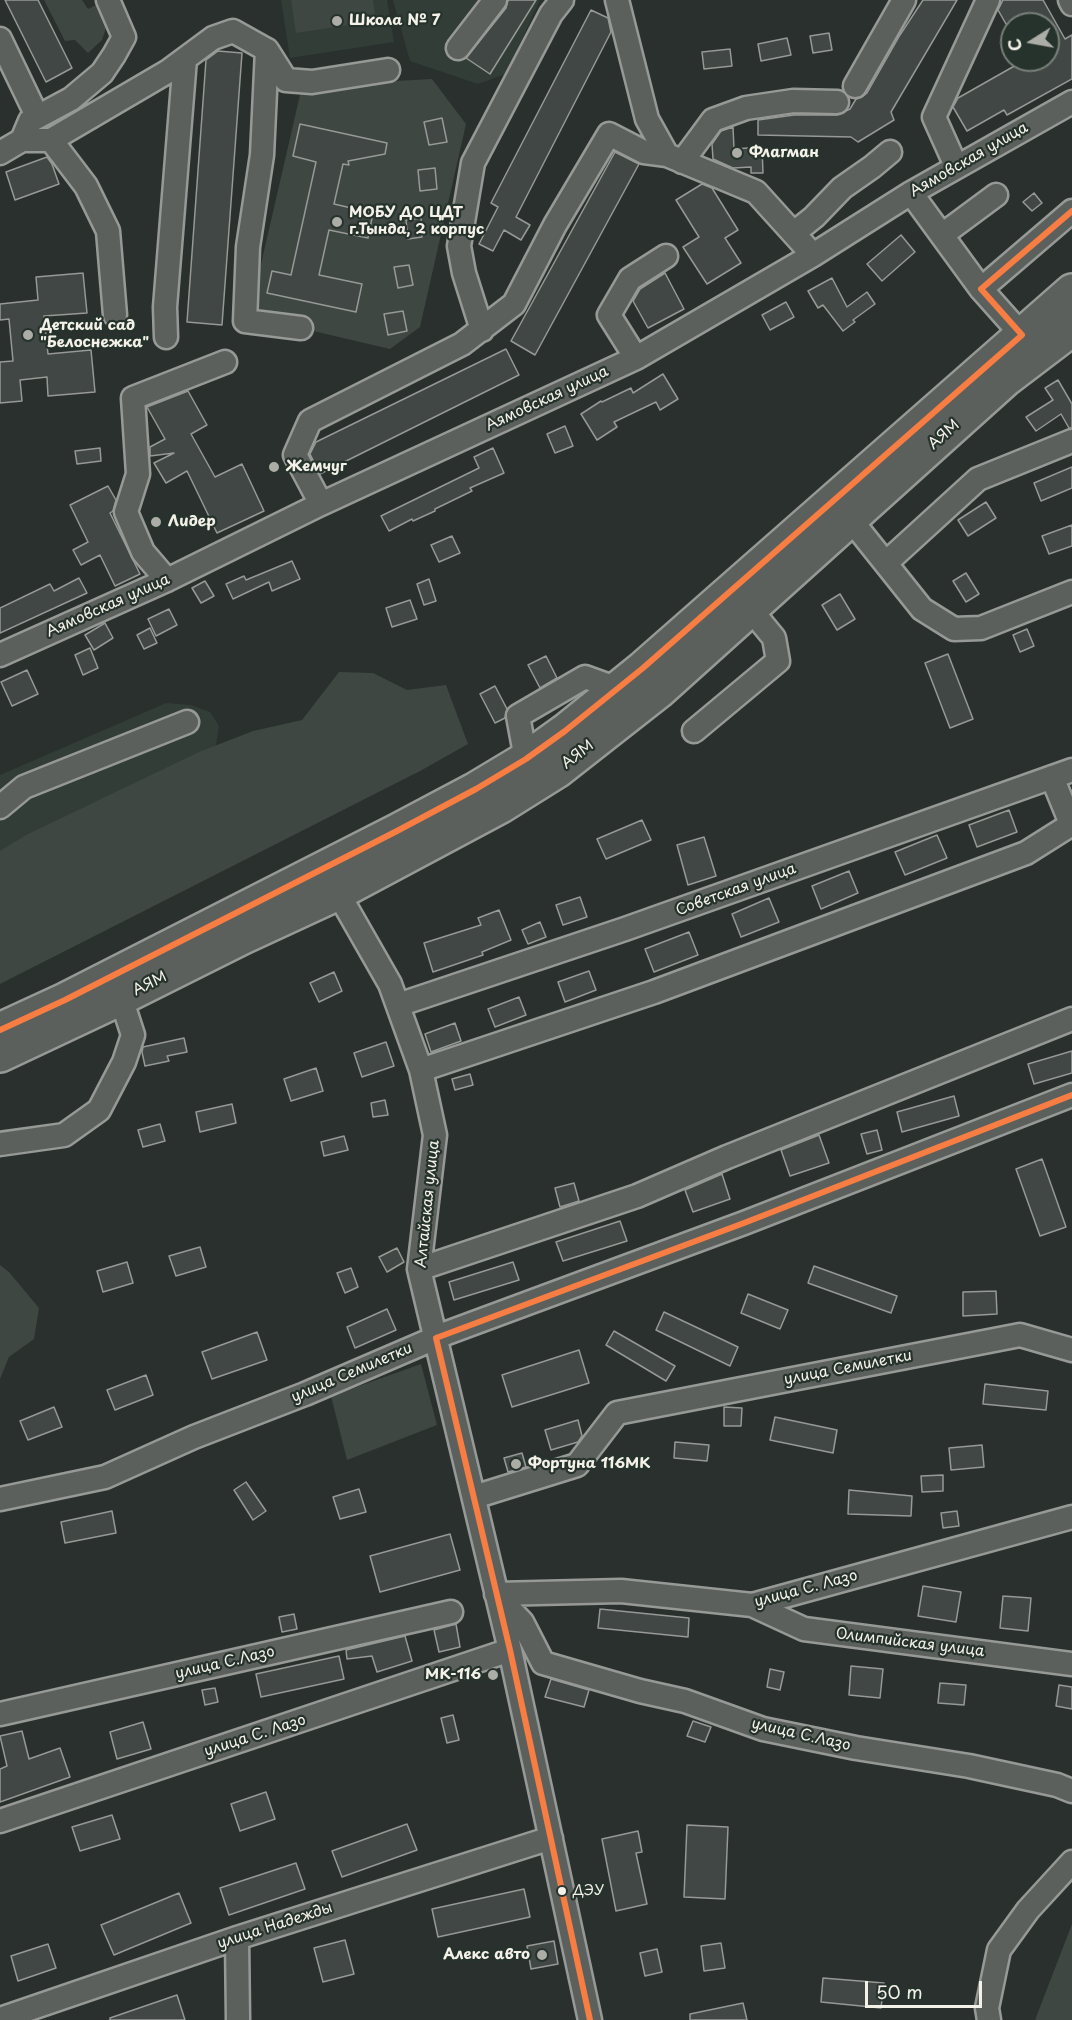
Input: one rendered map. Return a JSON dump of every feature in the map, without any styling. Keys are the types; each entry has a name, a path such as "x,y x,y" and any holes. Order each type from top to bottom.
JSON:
{"highway":[{"name":"АЯМ","path":"0,1030 66,1000 397,831 477,789 526,759 618,689 1072,291"},
{"name":"АЯМ","path":"0,1055 338,893 501,806 557,771 659,691 1006,379 1072,329"}],"street":[{"path":"22,140 30,120 70,99 102,73 114,55 124,37 108,0"},
{"path":"458,48 495,0"},
{"path":"482,330 464,273 459,246 473,163 551,14 562,0"},
{"path":"855,86 904,0"},
{"path":"956,166 934,117 988,0"},
{"path":"1070,0 1072,4"},
{"path":"615,2 647,119 674,159"},
{"path":"0,153 22,140 51,140 167,72 213,39 232,31 267,50 286,80 312,82 388,70"},
{"path":"0,39 37,116"},
{"path":"267,50 262,155 248,247 245,321 301,328"},
{"path":"165,337 165,307 185,58"},
{"path":"674,159 713,120 746,108 793,101 837,102"},
{"name":"Аямовская улица","path":"0,655 167,580 321,504 636,358 813,255 910,193 1072,102"},
{"path":"321,504 295,455 310,421 462,345 514,304 555,225 609,134 644,152 674,159 756,192 813,255"},
{"path":"51,140 86,186 108,231 116,315"},
{"path":"794,233 814,217 842,188 890,152"},
{"path":"910,193 981,289 1022,335"},
{"path":"942,235 996,195"},
{"path":"981,289 1072,211"},
{"path":"636,358 609,315 630,279 666,256"},
{"path":"167,580 143,552 126,512 138,474 133,398 225,362"},
{"path":"886,562 978,479 1072,441"},
{"path":"851,520 922,609 954,629 981,628 1072,592"},
{"path":"694,731 778,661 774,638 751,610"},
{"path":"0,807 24,787 187,722"},
{"path":"421,1070 654,992 1026,853 1072,825 1062,773"},
{"name":"Советская улица","path":"398,1005 636,926 1062,773"},
{"name":"Алтайская улица","path":"338,893 390,984 421,1070 435,1135 419,1269 510,1650 590,2020"},
{"path":"0,1144 64,1135 99,1110 124,1062 133,1035 121,998"},
{"path":"419,1269 637,1196 727,1157 1072,1019"},
{"name":"улица Семилетки","path":"0,1498 105,1478 194,1437 305,1394 436,1338 744,1223 1072,1095"},
{"name":"улица Семилетки","path":"474,1497 577,1466 617,1413 1020,1335 1072,1350"},
{"name":"улица С. Лазо","path":"497,1595 621,1591 752,1605 1072,1516"},
{"name":"улица С.Лазо","path":"497,1595 522,1622 543,1663 640,1691 685,1701 763,1729 856,1748 969,1766 1057,1785 1072,1791"},
{"name":"Олимпийская улица","path":"752,1605 804,1629 1072,1664"},
{"name":"улица С.Лазо","path":"0,1714 451,1612"},
{"name":"улица С. Лазо","path":"0,1821 510,1650"},
{"name":"улица Надежды","path":"0,2019 237,1938 551,1838"},
{"path":"989,2020 987,2008 999,1950 1028,1911 1072,1862"},
{"path":"237,1938 238,2020"}],"shaded area":[{"path":"44,0 82,0 88,9 102,2 110,16 102,40 88,53 75,40 65,41"},
{"name":"Школа № 7","path":"281,0 387,0 394,42 290,58"},
{"path":"291,0 373,0 376,21 296,33"},
{"path":"393,0 540,0 506,74 478,84 410,61"},
{"path":"432,79 466,124 420,327 390,349 249,316 302,86"},
{"path":"339,672 373,673 407,690 446,685 468,744 422,770 0,984 0,851 26,835 199,752 253,731 302,720"},
{"path":"166,703 191,705 210,712 219,726 215,752 0,855 0,775"},
{"path":"0,1265 9,1272 39,1308 34,1339 9,1357 0,1379"},
{"path":"421,1364 437,1425 347,1460 331,1396"},
{"path":"1072,1924 1072,2020 1035,2020"}],"building":[{"path":"5,0 38,0 72,68 46,82"},
{"path":"508,0 536,0 490,74 466,58 506,8"},
{"path":"923,0 957,0 891,112 894,120 858,142 851,137 758,135 758,120 794,115 837,115 850,109 856,99 867,93"},
{"path":"1003,0 1043,0 1050,12 1000,14 998,10"},
{"path":"591,10 608,18 611,32 516,217 530,225 521,240 504,230 493,251 479,244 498,207 491,203"},
{"path":"1060,30 1065,39 1072,35 1072,79 1007,115 1004,110 967,131 953,107 958,98 1004,72 1060,72"},
{"path":"829,33 832,50 813,53 810,36"},
{"path":"787,38 791,55 761,61 758,44"},
{"path":"730,49 732,66 704,69 702,52"},
{"path":"218,51 242,53 222,325 187,322 206,60"},
{"path":"442,118 447,142 429,145 424,122"},
{"name":"МОБУ ДО ЦДТ г.Тында, 2 корпус","path":"300,124 387,143 385,154 348,161 349,165 343,164 334,204 373,213 368,238 329,230 319,275 362,284 356,312 267,293 272,271 291,275 316,162 293,156"},
{"name":"Флагман","path":"733,127 734,149 762,147 763,173 751,173 751,167 733,168 713,159 712,144 721,131"},
{"path":"615,152 639,164 535,355 511,341"},
{"path":"47,157 59,184 15,200 6,172"},
{"path":"435,168 437,189 420,191 418,170"},
{"path":"702,184 712,188 738,230 725,238 741,263 707,284 683,247 699,237 676,200"},
{"path":"1034,193 1042,203 1032,211 1023,202"},
{"path":"421,218 422,237 408,239 406,220"},
{"path":"901,235 915,252 882,281 867,264"},
{"path":"409,265 413,285 398,288 394,267"},
{"name":"Детский сад \"Белоснежка\"","path":"83,273 87,313 44,316 48,354 91,350 95,392 48,396 47,377 20,380 22,401 0,403 0,362 13,361 9,319 0,320 0,304 38,300 36,277"},
{"path":"665,273 684,309 648,328 633,301 640,289"},
{"path":"832,278 847,307 867,292 875,304 853,320 855,322 843,331 823,305 818,308 808,291"},
{"path":"786,302 794,317 770,330 762,315"},
{"path":"403,311 407,331 388,335 384,314"},
{"path":"506,349 519,375 320,474 310,454 316,442"},
{"path":"663,374 678,399 660,410 656,402 614,422 617,427 597,440 581,414 601,401 631,388 633,393"},
{"path":"1058,380 1072,404 1072,428 1069,428 1061,414 1036,431 1026,417 1053,400 1045,388"},
{"path":"188,391 207,425 191,434 215,477 242,464 264,511 217,533 187,471 166,483 154,463 174,453 150,456 150,447 165,439 147,407"},
{"path":"565,426 573,446 555,453 547,434"},
{"path":"100,448 101,461 77,464 75,451"},
{"path":"493,448 504,473 470,488 472,491 435,511 413,521 412,519 389,531 381,516 479,468 474,457"},
{"path":"1072,467 1072,488 1041,501 1034,483"},
{"path":"108,486 116,500 113,511 110,513 140,574 115,586 100,555 81,565 73,550 88,542 70,505"},
{"path":"986,502 996,518 968,536 958,520"},
{"path":"1072,525 1072,546 1049,554 1042,536"},
{"path":"452,536 460,553 439,562 431,545"},
{"path":"292,561 300,579 272,591 269,582 233,599 226,584 244,576 246,580"},
{"path":"966,573 979,594 966,602 953,581"},
{"path":"79,578 87,593 0,633 0,608 50,584 54,591"},
{"path":"429,579 436,601 424,605 417,584"},
{"path":"205,581 214,596 201,603 192,588"},
{"path":"840,594 855,619 837,630 822,605"},
{"path":"410,600 417,619 392,627 386,608"},
{"path":"169,609 177,625 156,636 148,619"},
{"path":"105,623 113,638 94,650 85,635"},
{"path":"150,628 157,643 144,649 137,635"},
{"path":"1027,629 1034,646 1020,652 1013,635"},
{"path":"90,648 98,668 83,675 75,655"},
{"path":"948,654 973,719 950,728 925,663"},
{"path":"546,656 557,678 540,688 528,665"},
{"path":"27,670 38,694 12,706 1,682"},
{"path":"495,686 507,709 505,718 495,723 480,694"},
{"path":"1009,810 1017,832 977,847 969,825"},
{"path":"642,820 651,840 606,859 597,839"},
{"path":"937,835 947,858 905,875 895,852"},
{"path":"704,837 716,876 688,885 677,845"},
{"path":"849,871 858,893 821,909 812,886"},
{"path":"580,897 587,917 563,925 556,905"},
{"path":"769,898 779,922 741,937 732,914"},
{"path":"499,910 511,940 482,952 483,955 433,972 424,943 481,925 478,918"},
{"path":"540,922 546,937 528,944 522,930"},
{"path":"689,932 698,955 654,972 645,949"},
{"path":"589,971 596,990 565,1002 558,982"},
{"path":"334,972 342,991 319,1002 310,983"},
{"path":"519,997 526,1015 495,1027 488,1009"},
{"path":"455,1023 461,1041 431,1052 425,1034"},
{"path":"184,1038 187,1052 167,1056 169,1061 145,1066 143,1047"},
{"path":"386,1042 394,1066 362,1077 354,1053"},
{"path":"1072,1051 1072,1073 1034,1084 1028,1064"},
{"path":"316,1068 323,1091 291,1101 284,1079"},
{"path":"470,1074 473,1085 455,1090 452,1079"},
{"path":"954,1096 959,1116 902,1132 897,1112"},
{"path":"385,1100 388,1115 373,1117 371,1103"},
{"path":"232,1104 236,1123 200,1132 196,1112"},
{"path":"160,1124 165,1141 143,1147 138,1130"},
{"path":"877,1130 882,1150 867,1154 861,1134"},
{"path":"819,1135 829,1163 790,1176 781,1150"},
{"path":"344,1136 348,1150 324,1156 321,1142"},
{"path":"1042,1159 1066,1227 1040,1236 1016,1169"},
{"path":"722,1174 730,1199 693,1212 685,1190"},
{"path":"574,1183 579,1201 560,1207 555,1188"},
{"path":"620,1221 627,1241 563,1261 556,1242"},
{"path":"200,1247 206,1267 176,1276 169,1256"},
{"path":"397,1248 404,1262 387,1272 379,1257"},
{"path":"127,1262 133,1283 103,1292 97,1271"},
{"path":"513,1262 519,1280 454,1300 449,1282"},
{"path":"814,1266 897,1296 891,1313 808,1283"},
{"path":"351,1268 358,1287 345,1293 337,1273"},
{"path":"996,1291 997,1314 963,1316 963,1292"},
{"path":"748,1294 788,1310 780,1329 741,1313"},
{"path":"387,1309 396,1330 355,1348 347,1327"},
{"path":"664,1312 738,1347 730,1366 656,1330"},
{"path":"614,1331 675,1366 666,1381 606,1345"},
{"path":"257,1332 267,1360 212,1379 202,1352"},
{"path":"579,1350 589,1383 512,1407 502,1375"},
{"path":"146,1375 153,1395 115,1410 107,1390"},
{"path":"985,1384 1048,1391 1046,1410 983,1404"},
{"path":"54,1407 62,1427 28,1440 20,1421"},
{"path":"724,1407 742,1408 741,1426 724,1426"},
{"path":"775,1417 837,1430 833,1453 770,1440"},
{"path":"578,1420 582,1436 578,1442 551,1450 545,1430"},
{"path":"675,1442 709,1445 707,1461 674,1458"},
{"path":"982,1445 984,1467 951,1470 949,1448"},
{"name":"Фортуна 116МК","path":"522,1453 526,1467 508,1472 504,1458"},
{"path":"943,1475 943,1491 922,1492 921,1476"},
{"path":"246,1482 266,1511 253,1520 234,1490"},
{"path":"359,1489 366,1512 340,1519 333,1497"},
{"path":"849,1490 912,1496 911,1516 848,1514"},
{"path":"112,1511 116,1533 65,1543 61,1522"},
{"path":"957,1511 959,1526 943,1528 941,1513"},
{"path":"450,1534 460,1570 380,1592 370,1556"},
{"path":"923,1586 961,1592 956,1622 918,1616"},
{"path":"1003,1596 1031,1598 1028,1631 1000,1628"},
{"path":"600,1609 689,1618 688,1637 598,1628"},
{"path":"294,1614 297,1629 282,1632 279,1617"},
{"path":"456,1624 460,1647 439,1652 434,1630"},
{"path":"405,1636 412,1661 377,1672 372,1656 347,1659 346,1650"},
{"path":"339,1656 344,1679 261,1697 256,1674"},
{"path":"851,1666 883,1669 880,1698 849,1695"},
{"path":"770,1669 784,1672 780,1690 767,1687"},
{"path":"551,1679 589,1690 584,1707 545,1697"},
{"path":"940,1683 966,1685 964,1705 938,1703"},
{"path":"1059,1685 1072,1687 1072,1709 1056,1706"},
{"path":"215,1688 218,1702 205,1705 202,1690"},
{"path":"453,1715 459,1740 447,1743 441,1718"},
{"path":"693,1721 711,1727 705,1742 687,1736"},
{"path":"143,1722 151,1749 117,1759 110,1732"},
{"path":"22,1731 29,1759 60,1748 70,1777 0,1802 0,1769 7,1766 0,1736"},
{"path":"266,1792 275,1819 240,1831 231,1804"},
{"path":"112,1815 120,1839 80,1851 72,1827"},
{"path":"407,1824 417,1850 342,1877 332,1851"},
{"path":"687,1825 728,1827 725,1899 684,1897"},
{"path":"638,1831 642,1852 636,1853 647,1904 616,1911 602,1839"},
{"path":"296,1863 305,1889 229,1915 220,1888"},
{"path":"524,1889 530,1917 438,1937 432,1909"},
{"path":"179,1893 191,1923 114,1955 101,1925"},
{"path":"345,1940 354,1974 323,1982 314,1948"},
{"name":"Алекс авто","path":"554,1941 558,1964 531,1969 527,1946"},
{"path":"721,1943 725,1968 704,1971 701,1946"},
{"path":"48,1944 56,1968 18,1981 11,1956"},
{"path":"657,1949 662,1972 645,1976 640,1953"},
{"path":"823,1978 884,1983 881,2008 821,2002"},
{"path":"177,1995 185,2020 110,2020 110,2018"},
{"path":"743,2003 747,2020 690,2020 690,2014"}],"transit line":[{"path":"0,1030 65,1000 397,831 476,789 526,759 565,731 643,668 1022,335 981,289 1072,211"},
{"path":"590,2020 510,1650 436,1338 744,1223 1072,1095"}],"place":[{"name":"Школа № 7","path":"337,21"},
{"name":"Флагман","path":"737,153"},
{"name":"МОБУ ДО ЦДТ г.Тында, 2 корпус","path":"337,222"},
{"name":"Детский сад \"Белоснежка\"","path":"28,335"},
{"name":"Жемчуг","path":"274,467"},
{"name":"Лидер","path":"156,522"},
{"name":"Фортуна 116МК","path":"516,1464"},
{"name":"МК-116","path":"493,1675"},
{"name":"ДЭУ","path":"562,1891"},
{"name":"Алекс авто","path":"542,1955"}]}
